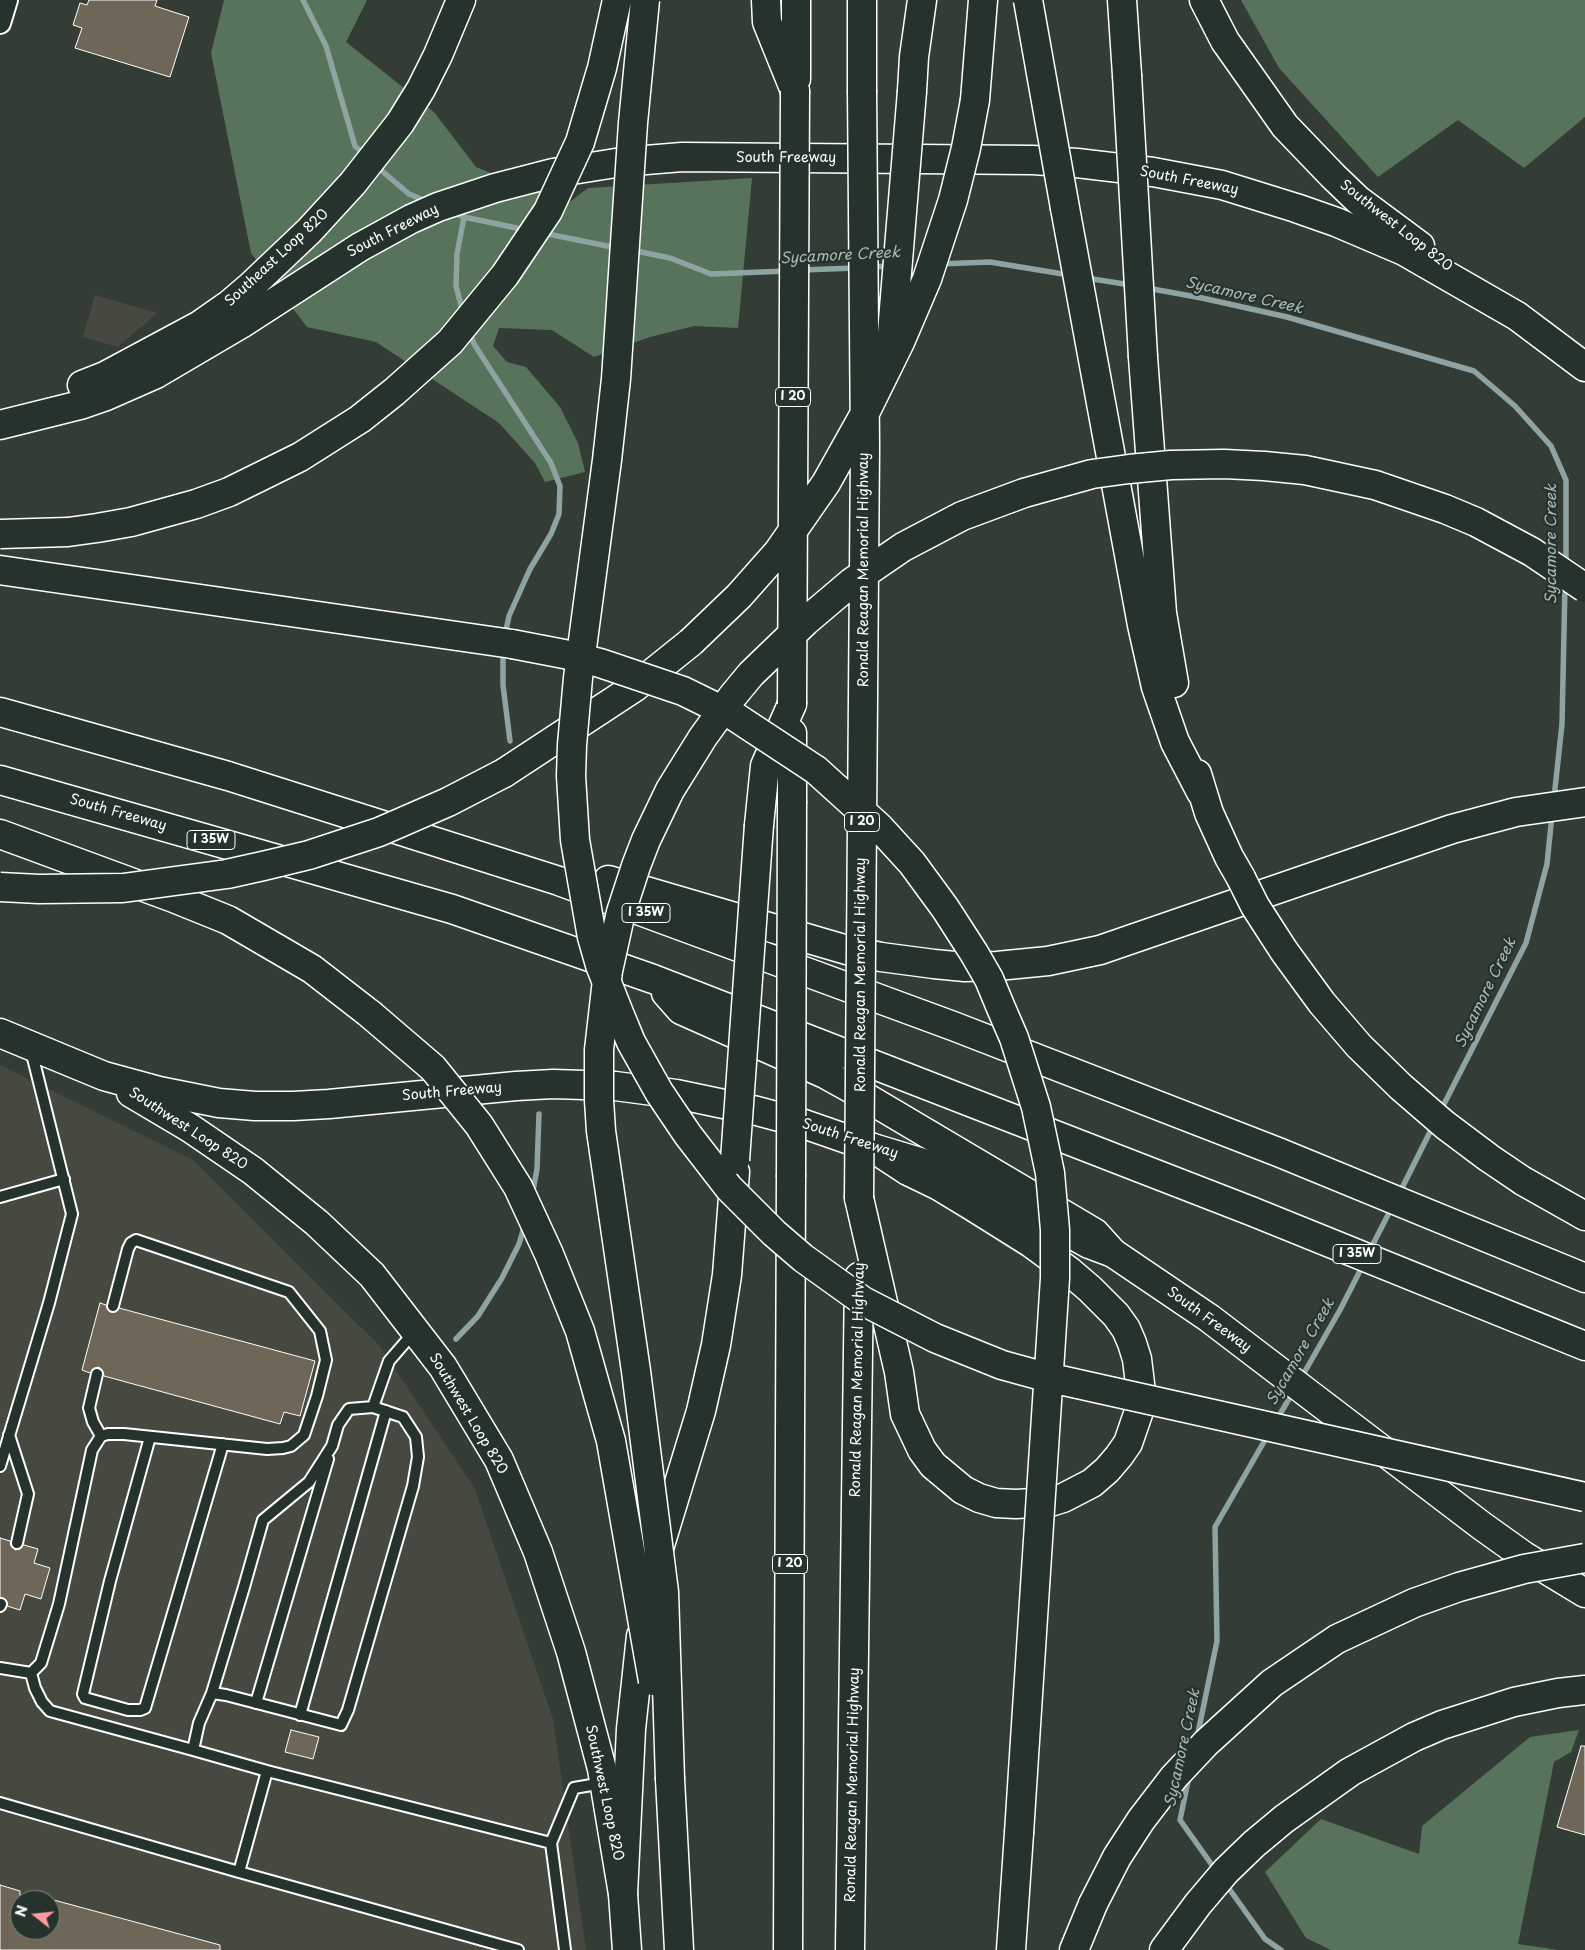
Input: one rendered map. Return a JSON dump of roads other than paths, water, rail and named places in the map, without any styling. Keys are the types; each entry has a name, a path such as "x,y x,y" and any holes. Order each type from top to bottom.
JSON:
{"main road":[{"name":"Southeast Loop 820","path":"0,413 105,376 200,325 235,314 283,256 333,206 400,123 438,56 461,0"},
{"path":"0,534 68,532 98,528 130,522 196,504 236,488 300,457 360,419 394,392 450,342 505,275 548,211 580,142 602,68 617,0"},
{"path":"645,0 634,115 616,379 578,678 571,776 574,840 592,938 600,965 619,1014 640,1059 659,1092 688,1135 729,1188 774,1233 803,1258 863,1301 935,1338 1002,1365 1069,1383 1585,1497"},
{"path":"766,0 767,22 796,91"},
{"name":"I 20","path":"788,1950 796,0"},
{"name":"Ronald Reagan Memorial Highway","path":"850,1950 865,447 862,0"},
{"path":"865,447 892,333 914,57 922,0"},
{"path":"0,887 39,889 124,888 190,880 309,855 379,832 448,802 504,774 635,688 698,635 760,573 808,511 846,449 900,342 937,251 966,148 976,85 983,0"},
{"path":"1028,0 1142,625 1165,716 1175,742 1201,792 1230,857 1260,914 1284,952 1340,1025 1379,1067 1466,1142 1523,1181 1585,1216"},
{"path":"1122,0 1144,386 1162,613 1174,682 1201,792"},
{"name":"Southwest Loop 820","path":"1204,0 1225,41 1267,102 1321,164 1358,200 1516,316"},
{"name":"South Freeway","path":"0,425 80,405 135,384 178,362 235,314 411,219 468,196 553,173 622,162 682,157 1032,160 1095,165 1188,178 1222,185 1296,208 1365,234 1436,268 1516,316 1585,367"},
{"path":"679,1950 670,1779 664,1592 636,1371 601,1131 598,1091 601,1022 610,962 621,912 646,840 670,790 703,737 732,697 774,651 852,582 903,547 962,516 1016,495 1076,478 1129,468 1206,464 1264,466 1305,470 1375,485 1446,509 1476,522 1532,552 1585,588"},
{"path":"0,570 521,646 573,656 651,680 683,692 734,716 799,758 837,788 879,827 912,863 945,908 989,979 1014,1038 1034,1099 1042,1135 1052,1193 1055,1230 1055,1278 1011,1950"},
{"path":"624,1894 631,1729 642,1620 652,1572 701,1411 716,1345 727,1275 758,834 765,766 792,704"},
{"name":"I 35W","path":"0,712 228,776 559,881 953,1026 1278,1152 1585,1278"},
{"name":"South Freeway","path":"0,780 452,909 653,979 1251,1211 1585,1346"},
{"path":"559,881 610,880 818,942 881,957 957,966 997,966 1076,956 1128,942 1398,847 1495,816 1538,807 1585,802"},
{"path":"0,834 171,896 228,920 312,969 370,1014 433,1068 479,1125 518,1187 549,1254 580,1331 611,1441 670,1779"},
{"path":"653,979 681,1010 825,1074 852,1088 1095,1233 1113,1253"},
{"name":"South Freeway","path":"0,1033 104,1076 193,1098 255,1106 329,1104 484,1088 553,1084 644,1089 757,1111 798,1122 923,1163 1048,1221 1089,1244 1113,1253 1210,1318 1524,1556 1585,1593"},
{"name":"Southwest Loop 820","path":"104,1076 190,1128 253,1171 318,1224 372,1276 443,1367 499,1460 538,1552 571,1652 604,1783 624,1894 627,1950"},
{"path":"859,1198 899,1372 905,1414 922,1450 933,1465 947,1478 979,1498 996,1503 1016,1504 1050,1502 1063,1498 1085,1487 1107,1470 1128,1443 1139,1411 1141,1392 1137,1360 1132,1343 1126,1329 1116,1315 1069,1272 1031,1243 939,1186 908,1171 873,1148"},
{"path":"1074,1950 1093,1904 1117,1857 1141,1820 1174,1777 1212,1737 1272,1682 1337,1640 1414,1603 1459,1587 1524,1569 1585,1558"},
{"path":"1169,1943 1226,1871 1254,1844 1284,1819 1350,1772 1414,1737 1442,1725 1514,1702 1558,1693 1585,1690"}],"street":[{"path":"0,23 7,0"}],"lane":[{"path":"0,1466 49,1303 72,1214 30,1046"},
{"path":"0,1197 64,1179"},
{"path":"31,1673 41,1662 59,1604 92,1450 101,1436 124,1434 223,1444 283,1448 291,1446 304,1435 326,1360 320,1331 311,1317 289,1292 136,1240 131,1243 128,1249 113,1306"},
{"path":"373,1407 389,1361 415,1331"},
{"path":"96,1374 89,1408 93,1422 101,1436"},
{"path":"212,1693 341,1724 348,1710 414,1486 418,1457 416,1437 404,1416 373,1407 348,1409 338,1425 256,1703"},
{"path":"300,1715 386,1411"},
{"path":"9,1435 28,1494 17,1543"},
{"path":"150,1437 110,1581 83,1694 85,1698 128,1710 146,1708 223,1444"},
{"path":"193,1750 199,1723 212,1693 262,1520 309,1482 332,1446"},
{"path":"0,1668 31,1673"},
{"path":"31,1673 35,1688 42,1702 50,1711 267,1771 551,1843"},
{"path":"239,1872 267,1771"},
{"path":"565,1950 551,1843 574,1788 604,1783"},
{"path":"0,1803 518,1950"}],"waterway":[{"name":"Sycamore Creek","path":"303,0 326,46 355,146 365,155"},
{"name":"Sycamore Creek","path":"375,165 409,194 428,202"},
{"name":"Sycamore Creek","path":"451,212 464,217 526,230"},
{"path":"463,313 456,286 457,254 464,217"},
{"name":"Sycamore Creek","path":"543,233 617,248"},
{"name":"Sycamore Creek","path":"631,250 670,258 711,274 788,271"},
{"name":"Sycamore Creek","path":"939,264 990,262 1069,275"},
{"name":"Sycamore Creek","path":"870,267 890,266"},
{"name":"Sycamore Creek","path":"802,270 855,268"},
{"name":"Sycamore Creek","path":"1086,278 1131,285"},
{"name":"Sycamore Creek","path":"1147,288 1287,317 1474,371 1515,406 1551,446 1566,480 1566,566"},
{"path":"469,331 474,344 551,463 560,486 559,514 551,534 530,569 509,616 505,635"},
{"name":"Sycamore Creek","path":"1554,798 1562,724 1565,585"},
{"path":"503,649 503,685 510,741"},
{"name":"Sycamore Creek","path":"1440,1112 1526,943 1547,864 1552,815"},
{"path":"532,1196 537,1169 539,1114"},
{"name":"Sycamore Creek","path":"1399,1194 1434,1124"},
{"name":"Sycamore Creek","path":"1369,1252 1392,1207"},
{"path":"456,1339 478,1316 502,1278 519,1244 525,1224"},
{"name":"Sycamore Creek","path":"1300,1380 1363,1265"},
{"name":"Sycamore Creek","path":"1276,1421 1293,1392"},
{"name":"Sycamore Creek","path":"1197,1738 1217,1641 1215,1527 1269,1433"},
{"name":"Sycamore Creek","path":"1189,1776 1180,1820 1217,1872"},
{"name":"Sycamore Creek","path":"1225,1883 1265,1939 1281,1950"}]}
